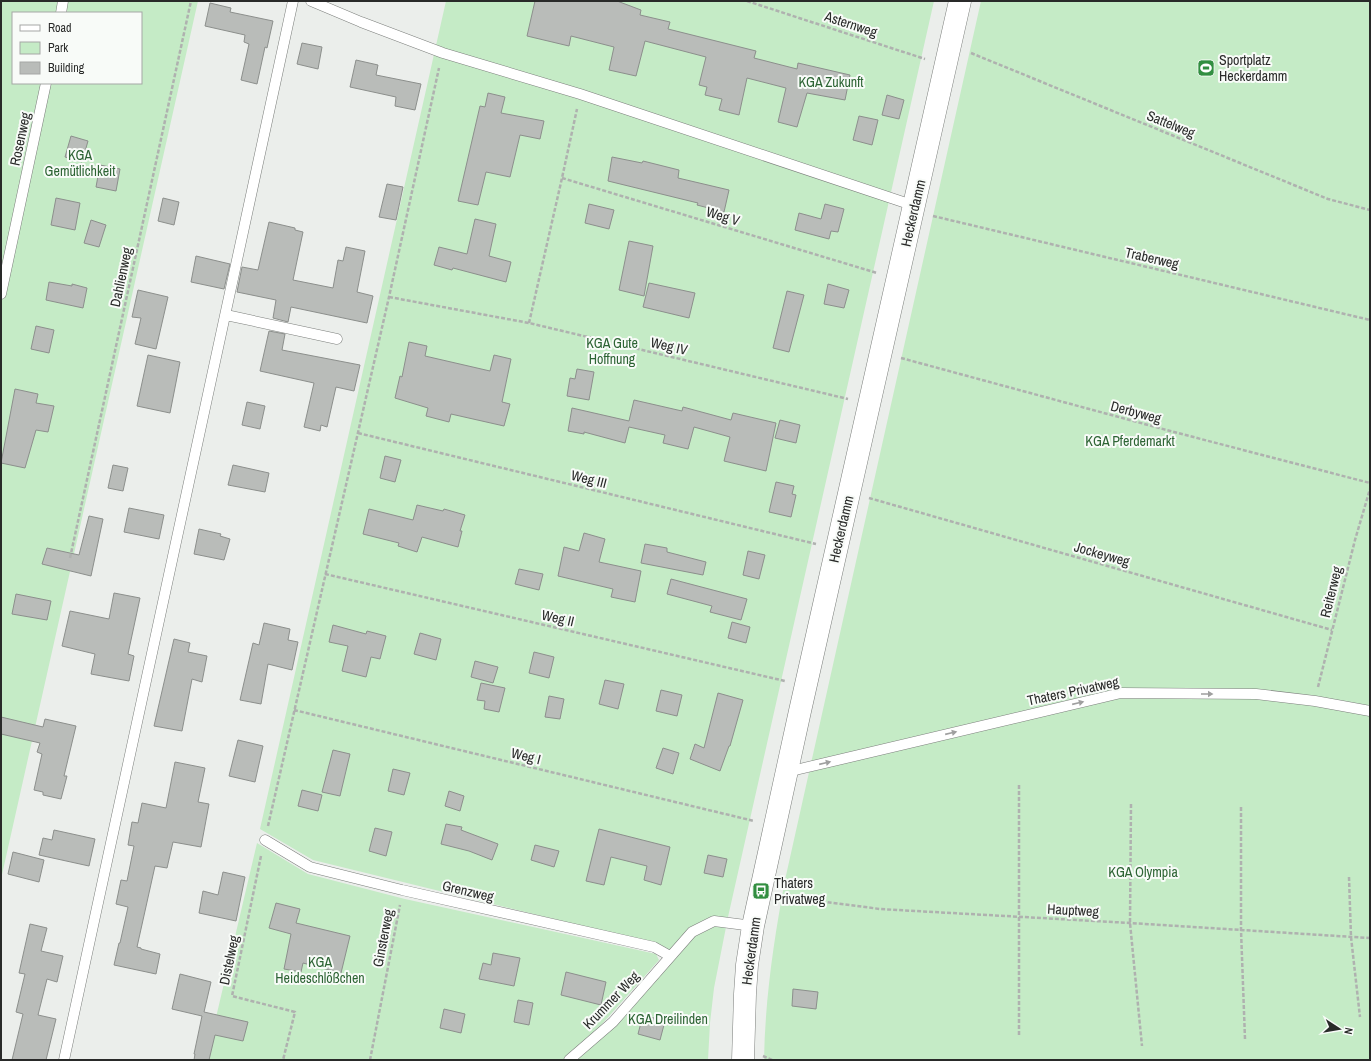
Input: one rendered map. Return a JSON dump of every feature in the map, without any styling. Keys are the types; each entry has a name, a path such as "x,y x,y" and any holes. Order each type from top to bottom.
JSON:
{"street":[{"name":"Heckerdamm","path":"743,1060 746,980 753,926 800,711 922,210 960,1"}],"lane":[{"path":"61,12 63,1"},
{"path":"64,1060 293,1"},
{"path":"311,1 361,22 443,53 580,94 922,210"},
{"name":"Rosenweg","path":"1,294 46,84"},
{"path":"226,315 337,339"},
{"name":"Thaters Privatweg","path":"787,772 1121,693 1256,694 1315,701 1370,711"},
{"name":"Grenzweg","path":"265,840 310,867 402,890 654,947 670,956"},
{"name":"Krummer Weg","path":"569,1060 613,1022 692,932 714,921 753,926"}],"path":[{"name":"Dahlienweg","path":"70,558 191,1"},
{"name":"Asternweg","path":"747,1 925,59"},
{"name":"Sattelweg","path":"966,52 1328,200 1370,210"},
{"path":"265,840 443,53"},
{"path":"529,323 580,94"},
{"name":"Weg V","path":"562,178 878,273"},
{"name":"Traberweg","path":"922,210 1370,320"},
{"name":"Weg IV","path":"389,297 529,323 849,400"},
{"name":"Derbyweg","path":"898,357 1174,432 1370,483"},
{"name":"Weg III","path":"358,433 816,544"},
{"name":"Reiterweg","path":"1315,701 1355,540 1370,489"},
{"name":"Jockeyweg","path":"866,498 1332,630"},
{"name":"Weg II","path":"325,574 786,681"},
{"name":"Weg I","path":"294,710 754,821"},
{"path":"1018,786 1019,1035"},
{"path":"1131,804 1130,923 1142,1046"},
{"path":"1241,806 1241,930 1245,1039"},
{"name":"Distelweg","path":"265,840 232,996 295,1012 284,1060"},
{"path":"1349,877 1351,937 1360,1017"},
{"name":"Ginsterweg","path":"370,1060 402,890"},
{"name":"Hauptweg","path":"775,895 880,909 1370,938"}],"green space":[{"name":"KGA Gemütlichkeit","path":"1,1 198,1 1,879"},
{"name":"KGA Gute Hoffnung","path":"446,1 934,1 728,917 714,988 708,1060 573,1060 671,954 660,945 313,860 260,829"},
{"path":"981,1 1370,1 1370,1060 764,1060 766,1014 771,969 785,880"},
{"name":"KGA Heideschlößchen","path":"257,843 308,874 405,899 656,954 659,960 570,1060 206,1060"}],"building":[{"path":"535,1 617,1 641,10 640,15 670,22 668,29 756,51 754,58 797,69 798,63 850,75 845,100 807,93 797,127 778,122 786,88 747,78 739,115 719,110 722,99 705,95 707,87 699,85 706,57 645,41 636,76 609,70 614,47 571,36 569,46 527,36"},
{"path":"210,3 231,8 230,12 273,21 267,48 265,47 257,84 241,80 249,44 244,42 245,35 205,26"},
{"path":"302,43 322,47 318,69 297,64"},
{"path":"356,60 378,65 376,75 421,84 415,110 395,106 396,97 350,87"},
{"path":"488,93 505,97 501,113 544,121 540,139 520,135 510,177 486,172 478,205 458,201 480,106 485,107"},
{"path":"887,95 904,100 899,119 882,115"},
{"path":"859,116 878,120 872,145 853,140"},
{"path":"71,136 88,141 82,162 65,157"},
{"path":"612,157 642,163 643,161 679,170 678,178 729,190 724,212 697,205 698,203 608,181"},
{"path":"100,165 120,169 116,191 96,187"},
{"path":"387,184 403,187 396,220 379,217"},
{"path":"56,198 80,203 75,230 51,225"},
{"path":"163,198 179,202 174,225 158,221"},
{"path":"589,204 614,210 609,229 585,223"},
{"path":"825,204 844,209 838,232 831,231 829,239 795,230 799,213 821,219"},
{"path":"475,219 496,224 489,256 511,262 506,282 453,268 452,270 434,265 439,247 467,254"},
{"path":"91,220 106,225 99,247 84,243"},
{"path":"269,222 295,228 295,230 303,232 293,280 333,288 338,260 343,261 346,247 365,251 357,292 373,296 367,323 291,307 288,322 273,318 276,300 237,292 242,267 258,270"},
{"path":"629,241 653,246 644,296 619,290"},
{"path":"196,256 230,264 224,289 191,282"},
{"path":"49,282 72,286 72,284 87,288 83,308 46,300"},
{"path":"649,283 695,293 689,318 643,307"},
{"path":"828,284 849,290 844,308 824,304"},
{"path":"138,290 168,297 156,349 135,344 141,318 132,317"},
{"path":"787,291 804,295 789,352 773,348"},
{"path":"36,326 54,330 49,353 31,349"},
{"path":"269,331 285,334 282,350 360,365 354,391 336,387 327,427 321,425 320,431 304,427 314,383 260,371"},
{"path":"409,342 427,346 425,356 490,371 494,355 511,359 502,402 510,404 504,426 451,414 449,422 426,416 428,408 395,398 400,376 402,377"},
{"path":"148,355 180,362 170,413 137,406"},
{"path":"577,369 594,372 589,400 567,396 570,378 575,379"},
{"path":"15,389 38,394 36,403 54,406 48,432 36,430 25,468 1,463"},
{"path":"634,400 682,411 683,407 731,420 733,413 776,423 766,471 724,461 730,437 694,427 688,449 663,443 665,435 629,427 625,443 584,432 584,434 568,431 572,408 629,421"},
{"path":"247,402 265,406 260,429 242,425"},
{"path":"780,420 800,425 796,443 775,438"},
{"path":"385,456 401,460 395,482 380,478"},
{"path":"113,465 128,468 123,491 108,488"},
{"path":"233,465 269,473 265,492 228,485"},
{"path":"776,482 794,486 792,494 796,495 791,517 769,512"},
{"path":"417,505 443,511 444,509 465,515 460,531 462,531 458,547 422,537 417,552 398,546 399,543 363,534 369,509 413,520"},
{"path":"129,508 164,515 159,539 124,532"},
{"path":"89,516 103,519 91,576 42,564 47,548 79,555"},
{"path":"199,529 221,534 220,536 230,539 224,560 194,554"},
{"path":"584,533 605,539 599,562 641,571 635,602 611,597 613,589 558,576 564,547 579,551"},
{"path":"645,544 667,548 667,552 706,562 703,575 641,563"},
{"path":"748,551 765,555 759,579 743,575"},
{"path":"519,569 543,574 539,590 515,584"},
{"path":"671,579 747,599 741,620 710,612 712,606 667,594"},
{"path":"114,593 140,598 128,654 134,656 129,681 91,674 95,654 62,646 70,611 109,619"},
{"path":"16,594 51,601 47,620 12,614"},
{"path":"732,622 750,627 746,643 728,638"},
{"path":"264,623 290,629 288,640 298,642 292,670 268,664 261,704 240,700 253,643 259,645"},
{"path":"333,625 366,634 367,631 386,636 380,659 371,657 366,677 342,671 348,646 329,642"},
{"path":"420,633 441,639 436,660 414,654"},
{"path":"174,639 190,643 188,652 207,656 202,682 192,679 182,731 154,726"},
{"path":"534,652 554,657 549,678 529,673"},
{"path":"475,661 498,667 493,683 471,677"},
{"path":"605,680 624,684 618,709 599,704"},
{"path":"481,683 505,688 499,712 484,709 485,701 477,700"},
{"path":"661,690 682,695 677,716 656,711"},
{"path":"718,693 743,700 730,746 720,771 690,759 695,744 704,748"},
{"path":"549,696 564,699 560,719 545,717"},
{"path":"1,717 43,727 45,719 76,726 64,776 67,776 61,799 43,795 43,792 34,790 42,754 37,752 40,743 1,734"},
{"path":"238,740 263,746 255,782 229,776"},
{"path":"663,748 679,753 673,774 656,768"},
{"path":"333,750 350,754 340,796 322,792"},
{"path":"175,762 205,768 198,802 209,804 201,847 173,842 167,868 155,866 137,947 160,954 156,974 114,965 128,907 116,904 121,880 127,881 134,846 128,845 132,822 138,823 142,803 166,808"},
{"path":"393,769 410,773 404,795 388,791"},
{"path":"302,790 322,795 318,811 298,806"},
{"path":"449,791 464,796 460,811 445,806"},
{"path":"446,824 462,827 461,830 498,844 492,860 469,851 441,844"},
{"path":"375,828 392,832 386,856 369,851"},
{"path":"599,829 670,847 661,885 644,880 647,866 611,857 604,885 586,881"},
{"path":"54,830 95,839 89,866 39,855 43,838 52,840"},
{"path":"535,845 559,851 554,867 531,860"},
{"path":"13,852 44,860 39,882 8,874"},
{"path":"708,855 727,859 723,877 704,873"},
{"path":"223,872 245,877 236,921 199,913 203,891 218,895"},
{"path":"276,903 300,909 296,923 350,936 341,973 303,963 301,972 284,969 291,934 269,928"},
{"path":"30,924 47,928 41,951 63,956 57,982 47,979 38,1015 56,1019 46,1060 12,1060 23,1014 16,1012 25,974 19,973"},
{"path":"493,953 520,958 514,986 479,979 483,963 491,965"},
{"path":"566,972 606,982 601,1005 561,995"},
{"path":"180,974 211,982 204,1012 248,1022 243,1041 215,1035 209,1060 194,1060 202,1016 172,1009"},
{"path":"793,989 818,992 816,1009 792,1006"},
{"path":"518,1000 533,1003 529,1025 514,1022"},
{"path":"444,1009 465,1014 461,1033 440,1028"},
{"path":"643,1015 665,1021 660,1040 638,1034"}],"place":[{"name":"Sportplatz Heckerdamm","path":"1206,68"},
{"name":"Thaters Privatweg","path":"761,891"}],"park label":[{"name":"KGA Zukunft","path":"831,82"},
{"name":"KGA Pferdemarkt","path":"1130,441"},
{"name":"KGA Olympia","path":"1143,872"},
{"name":"KGA Dreilinden","path":"668,1019"}]}
